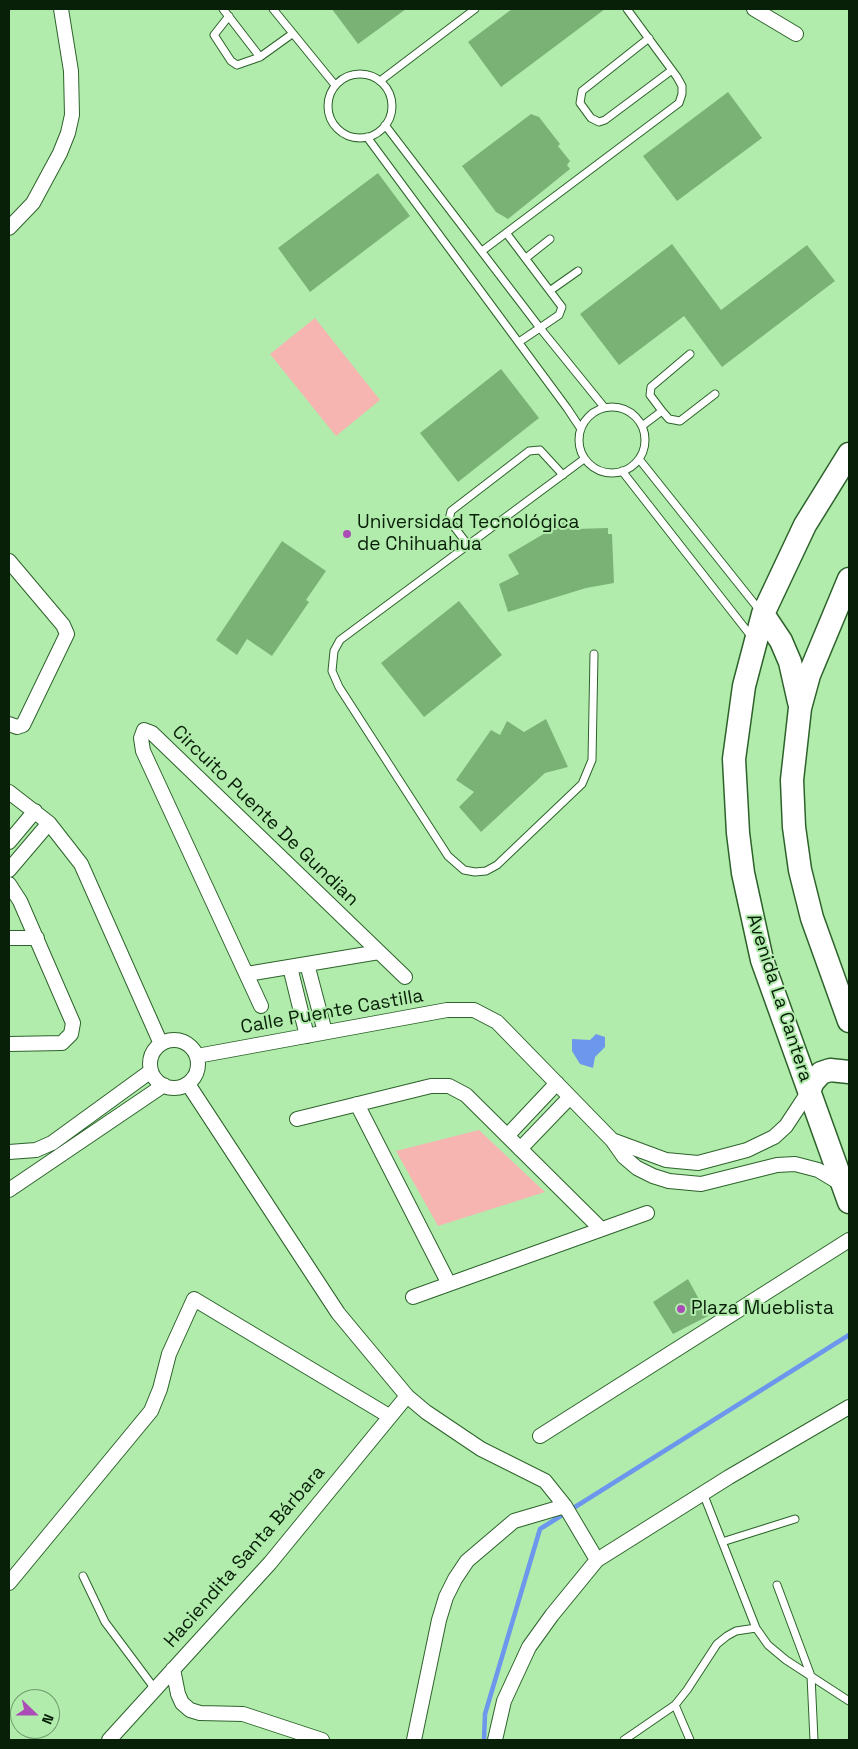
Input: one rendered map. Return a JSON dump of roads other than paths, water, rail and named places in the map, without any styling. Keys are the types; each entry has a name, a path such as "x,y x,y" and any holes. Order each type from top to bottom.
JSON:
{"main road":[{"name":"Avenida La Cantera","path":"846,1194 762,960 749,905 738,834 734,759 744,686 754,640 763,614 805,525 849,454"},
{"path":"849,579 809,675 800,708 792,780 794,827 800,870 812,918 849,1021"},
{"path":"763,614 781,641 790,662 800,708"},
{"path":"809,1091 813,1082 821,1073 830,1070 849,1072"}],"street":[{"path":"9,228 33,203 60,153 68,133 72,115 71,70 61,9"},
{"path":"754,9 796,34"},
{"path":"9,561 63,625 67,634 23,725 17,727 9,724"},
{"name":"Circuito Puente De Gundian","path":"261,1006 143,752 141,738 144,730 152,733 405,977"},
{"path":"9,792 49,823 70,848 87,876 161,1044"},
{"path":"9,842 35,811"},
{"path":"9,870 49,823"},
{"path":"9,884 20,901 73,1023 73,1029 68,1039 62,1043 9,1044"},
{"path":"9,938 37,938"},
{"path":"246,974 378,952"},
{"path":"307,964 325,1032"},
{"path":"290,966 307,1036"},
{"name":"Calle Puente Castilla","path":"197,1056 447,1010 474,1010 497,1022 557,1083"},
{"path":"173,1040 185,1042 197,1056 198,1068 188,1084 176,1088 158,1082 152,1071 153,1053 161,1044 173,1040"},
{"path":"9,1152 36,1150 52,1143 90,1119 152,1071"},
{"path":"507,1136 557,1083 612,1140 624,1157 637,1168 669,1181 701,1184 754,1170 795,1164 818,1170 846,1194"},
{"path":"188,1084 338,1313 406,1396 426,1412 481,1449 545,1482 565,1506 598,1560"},
{"path":"9,1190 164,1085"},
{"path":"297,1119 431,1086 449,1086 466,1095 601,1229"},
{"path":"612,1140 652,1156 683,1163 698,1163 747,1150 774,1137 786,1126 809,1091"},
{"path":"520,1148 570,1097"},
{"path":"357,1104 449,1284"},
{"path":"90,1119 98,1130"},
{"path":"747,1150 754,1170"},
{"path":"412,1297 647,1213"},
{"path":"540,1436 849,1240"},
{"path":"9,1583 13,1568 151,1411 160,1389 169,1354 194,1299 389,1416"},
{"name":"Haciendita Santa Bárbara","path":"109,1740 270,1563 406,1396"},
{"path":"495,1740 504,1701 529,1648 552,1616 598,1560 703,1493 849,1407"},
{"path":"414,1740 439,1620 446,1597 455,1579 467,1561 514,1521 565,1506"},
{"path":"172,1670 182,1703 190,1710 200,1713 244,1714 322,1740"}],"lane":[{"path":"223,9 260,57"},
{"path":"273,9 335,85"},
{"path":"380,81 475,9"},
{"path":"482,251 673,110 682,94 682,86 627,9"},
{"path":"229,16 214,34 230,60 237,65 260,57 292,34"},
{"path":"649,38 582,91 580,103 591,118 600,122 672,70"},
{"path":"352,75 367,75 380,81 390,97 391,107 385,125 367,137 350,136 342,132 330,119 328,101 335,85 352,75"},
{"path":"385,125 540,328 604,408"},
{"path":"367,137 520,342 580,429"},
{"path":"507,234 551,290 563,310 559,316 520,342"},
{"path":"526,258 550,239"},
{"path":"551,290 578,271"},
{"path":"690,354 651,387 650,395 669,419 680,421 715,394"},
{"path":"615,407 626,410 636,417 642,426 645,437 644,448 639,459 622,472 601,472 584,459 579,444 580,429 593,412 615,407"},
{"path":"642,426 662,411"},
{"path":"468,545 449,520 450,511 529,451 540,450 563,475"},
{"path":"584,459 340,640 331,660 332,671 338,687 448,856 464,870 475,872 486,871 497,865 582,784 592,760 594,654"},
{"path":"639,459 763,614"},
{"path":"622,472 754,640"},
{"path":"703,1493 756,1628 768,1645 849,1701"},
{"path":"722,1542 795,1519"},
{"path":"83,1576 105,1622 155,1689"},
{"path":"777,1585 812,1676 814,1740"},
{"path":"624,1740 675,1705 717,1644 736,1631 756,1628"},
{"path":"675,1705 690,1740"}],"water":[{"path":"596,1034 605,1037 605,1047 595,1057 593,1068 580,1064 572,1051 572,1039 590,1040"}],"waterway":[{"path":"484,1740 485,1714 540,1529 849,1335"}],"place":[{"name":"Universidad Tecnológica de Chihuahua","path":"347,534"},
{"name":"Plaza Mueblista","path":"681,1309"}]}
